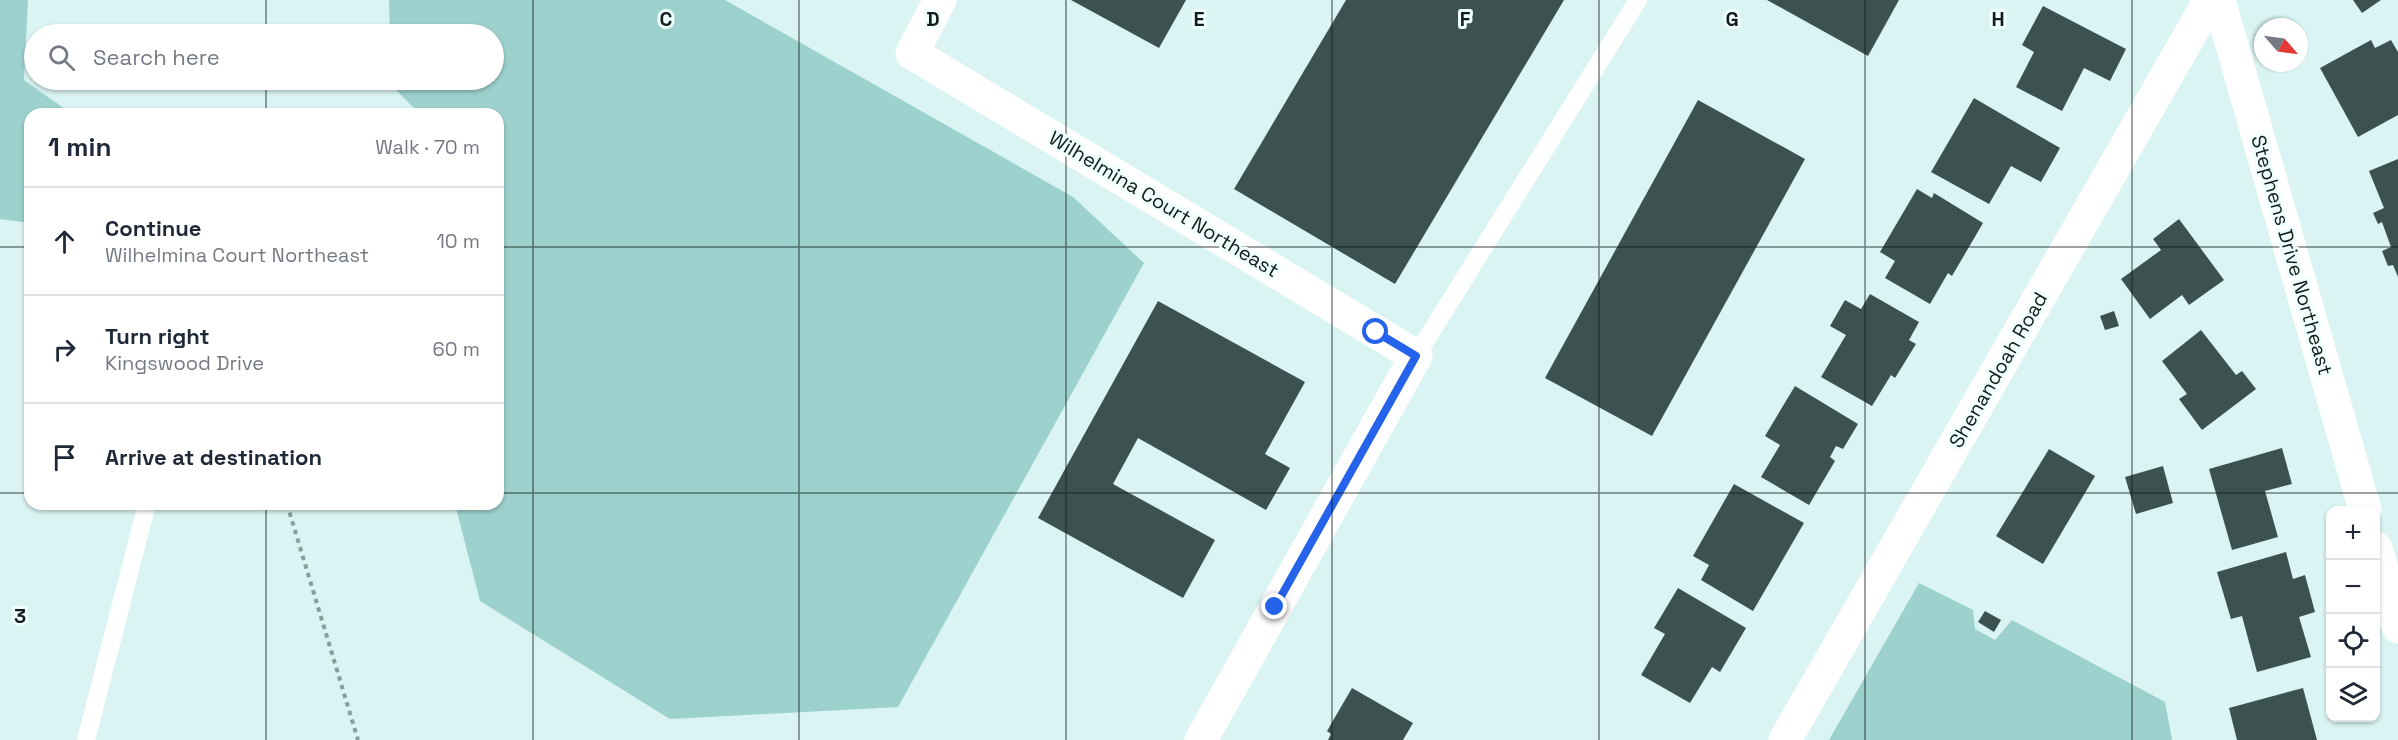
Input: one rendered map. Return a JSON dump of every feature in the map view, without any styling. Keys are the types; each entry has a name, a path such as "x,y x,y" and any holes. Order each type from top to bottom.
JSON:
{"street":[{"name":"Wilhelmina Court Northeast","path":"940,0 912,53 1416,356"},
{"name":"Shenandoah Road","path":"1785,740 2210,0"},
{"name":"Stephens Drive Northeast","path":"2219,0 2364,506"},
{"path":"1201,740 1416,356"},
{"path":"2379,560 2398,627"}],"lane":[{"path":"1416,356 1638,0"},
{"path":"86,740 145,510"}],"path":[{"path":"288,510 358,740"}],"shaded area":[{"path":"0,0 28,0 27,24 24,24 24,90 38,90 64,108 24,108 24,222 0,219"},
{"path":"389,0 725,0 1073,197 1144,263 898,707 670,719 480,601 457,510 504,510 504,108 414,108 396,90 504,90 504,24 390,24"},
{"path":"1919,583 1973,610 1975,629 1995,640 2012,620 2165,702 2172,740 1829,740"}],"building":[{"path":"1071,0 1186,0 1159,48"},
{"path":"1346,0 1564,0 1395,284 1234,189"},
{"path":"1767,0 1899,0 1868,56"},
{"path":"2353,0 2381,0 2362,13"},
{"path":"2043,6 2126,49 2110,81 2084,68 2062,111 2016,87 2034,52 2022,45"},
{"path":"2371,40 2375,48 2391,40 2398,52 2398,115 2358,137 2320,68"},
{"path":"1974,98 2060,148 2041,182 2011,166 1989,204 1931,172"},
{"path":"1698,100 1805,159 1652,436 1545,378"},
{"path":"2398,159 2398,277 2393,265 2388,266 2382,251 2391,247 2382,222 2378,224 2373,213 2384,208 2369,171"},
{"path":"1917,189 1932,198 1934,193 1983,223 1952,276 1948,273 1930,304 1885,278 1895,261 1880,252"},
{"path":"2179,219 2224,280 2189,305 2182,295 2150,319 2121,279 2161,250 2153,239"},
{"path":"1870,294 1919,322 1909,340 1916,344 1895,378 1891,375 1872,406 1821,377 1846,335 1830,326 1845,300 1861,309"},
{"path":"1158,301 1305,382 1265,454 1290,468 1266,510 1138,438 1113,484 1215,540 1183,598 1038,518"},
{"path":"2114,311 2119,326 2105,330 2100,316"},
{"path":"2201,330 2236,375 2242,371 2256,389 2202,430 2179,399 2187,394 2162,361"},
{"path":"1795,386 1858,424 1843,449 1836,446 1830,457 1835,461 1809,505 1761,477 1780,445 1765,436"},
{"path":"2282,448 2292,484 2265,491 2278,537 2232,550 2209,469"},
{"path":"2049,449 2095,476 2043,564 1996,536"},
{"path":"2163,466 2173,503 2136,514 2125,477"},
{"path":"1734,484 1804,523 1753,611 1701,580 1709,565 1693,556"},
{"path":"2286,552 2293,579 2305,575 2315,612 2299,617 2311,657 2257,672 2242,616 2231,619 2217,572"},
{"path":"1678,588 1746,628 1720,672 1712,667 1690,703 1641,675 1665,634 1654,628"},
{"path":"1985,611 2001,620 1994,632 1978,622"},
{"path":"1352,688 1413,723 1403,740 1328,740 1331,734 1327,731"},
{"path":"2303,688 2317,740 2237,740 2229,708"}],"route":[{"path":"1275,607 1416,356 1376,332"}]}
